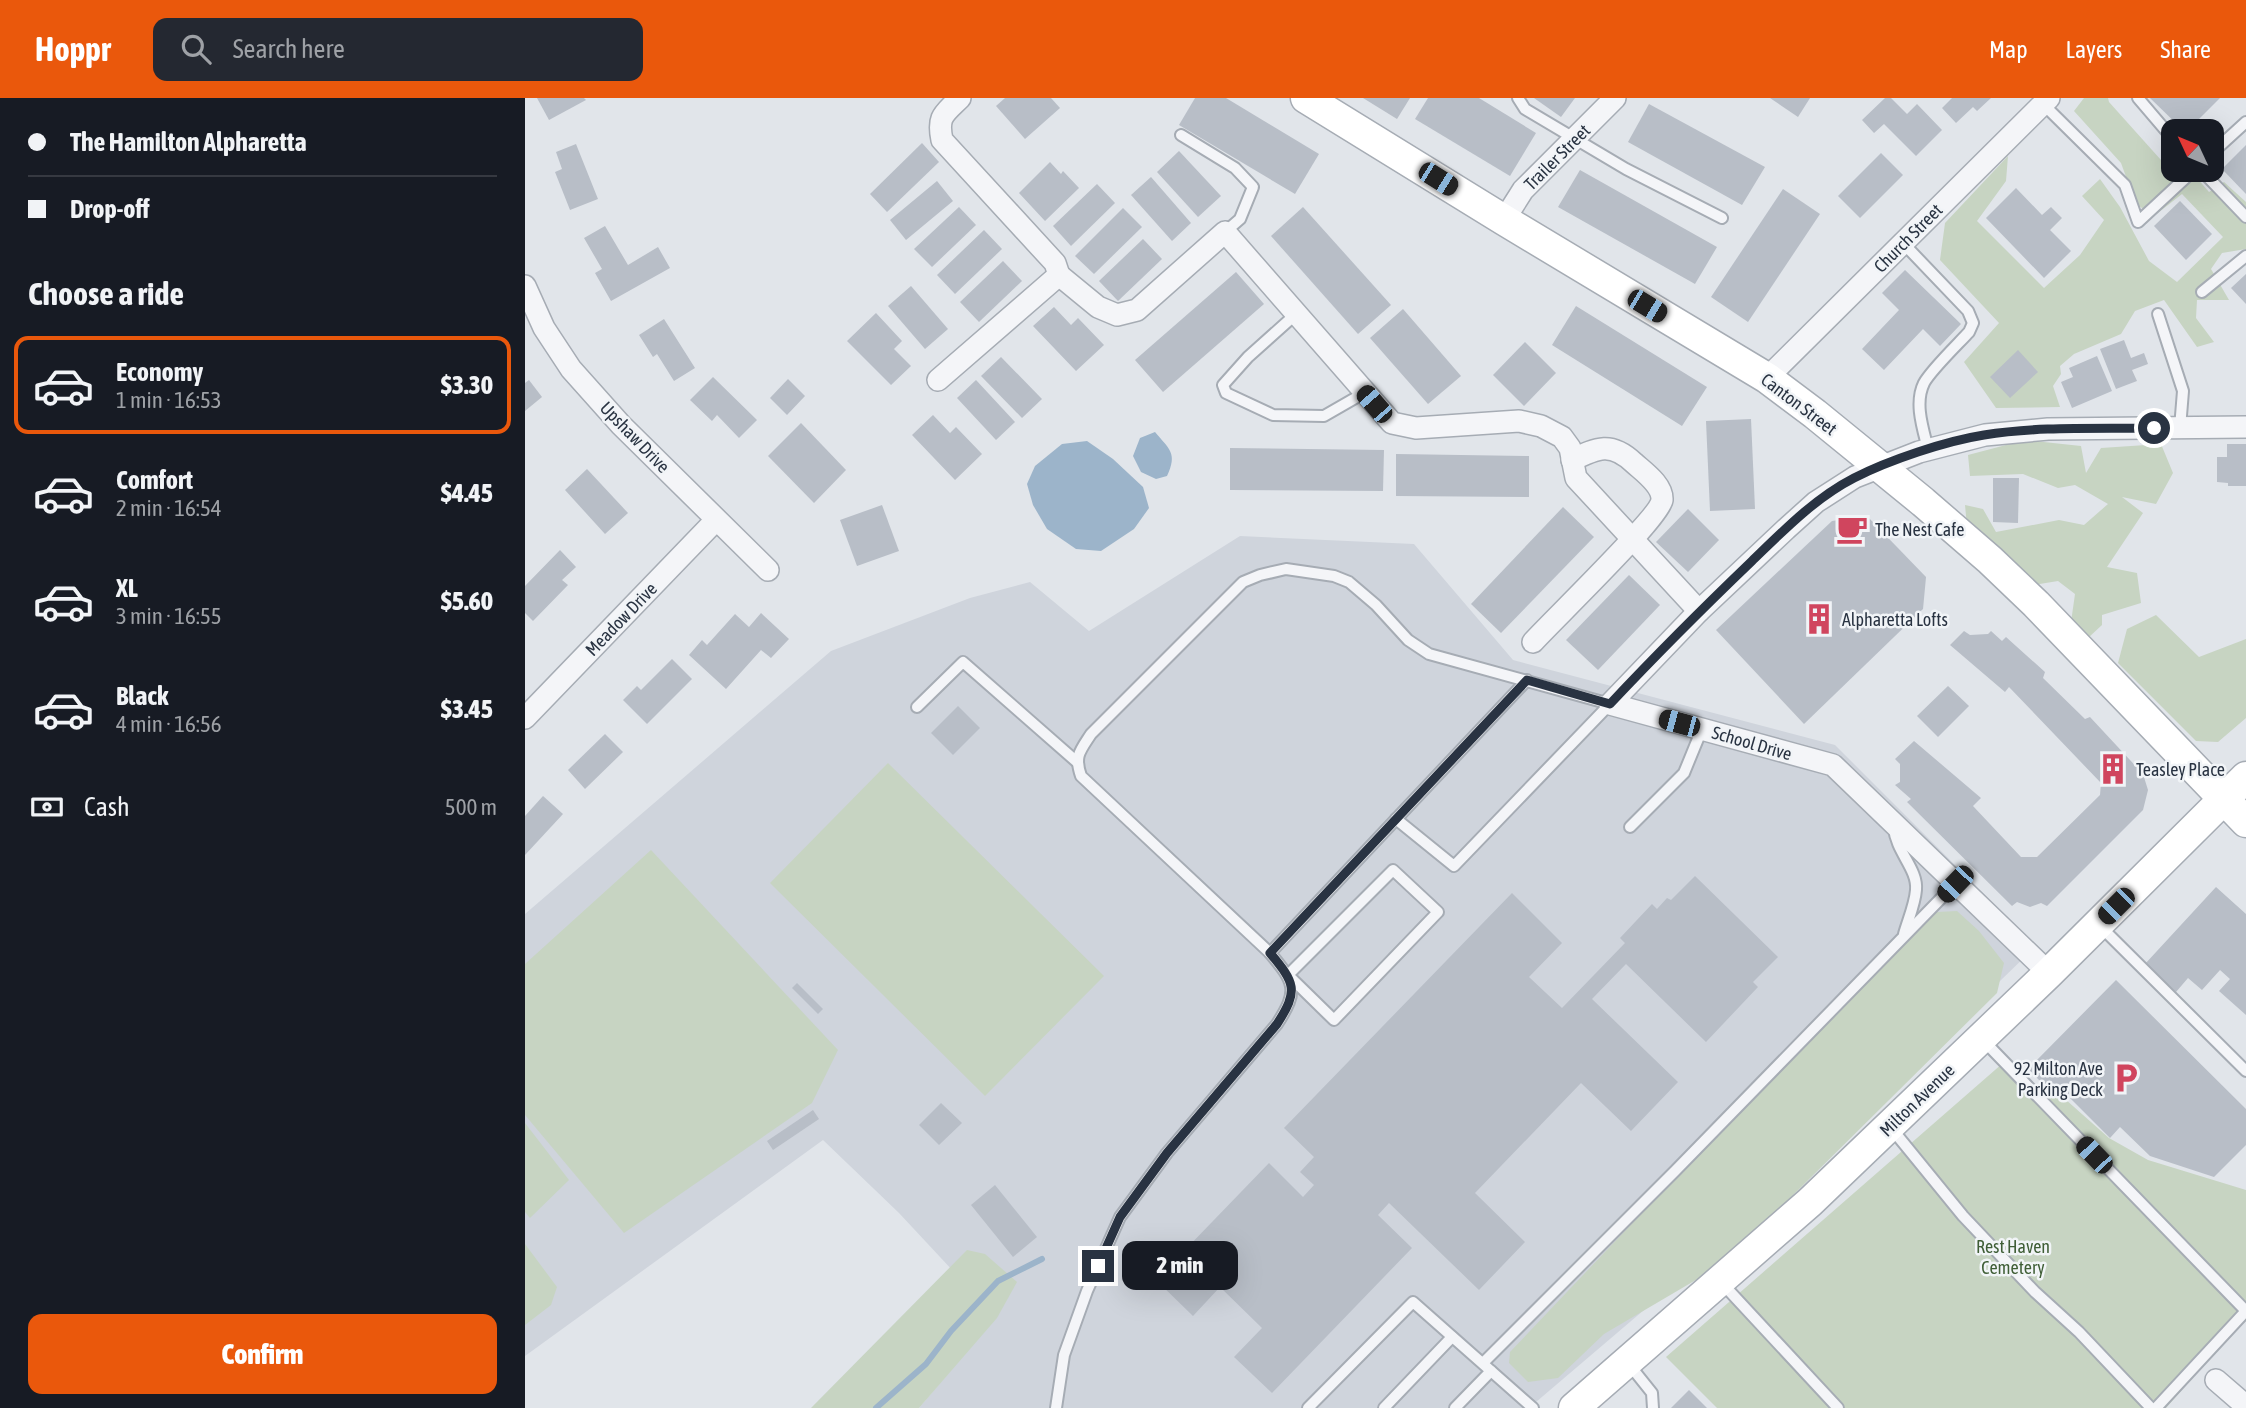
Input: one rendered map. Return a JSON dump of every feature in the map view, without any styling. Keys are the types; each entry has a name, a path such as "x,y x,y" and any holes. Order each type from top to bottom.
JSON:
{"street":[{"path":"960,98 941,117 939,125 942,140 1055,263 1059,275 1098,307 1118,315 1137,310 1225,232 1392,423 1416,428 1519,421 1541,426 1562,437 1570,448 1576,478 1699,611"},
{"name":"Canton Street","path":"1306,98 1767,378 1880,467 1990,560 2036,604 2246,822"},
{"name":"Trailer Street","path":"1504,220 1523,190 1615,98"},
{"name":"Church Street","path":"1767,378 2046,101"},
{"path":"938,380 1059,275"},
{"name":"Upshaw Drive","path":"525,286 544,328 571,369 621,425 768,570"},
{"path":"1610,704 1699,611 1816,502 1855,477 1928,449 1985,435 2048,429 2246,427"},
{"path":"1533,642 1632,539 1660,507 1662,498 1660,489 1622,453 1606,448 1595,449 1571,460"},
{"name":"Meadow Drive","path":"525,718 716,520"},
{"name":"School Drive","path":"1610,704 1833,765 2049,973"},
{"name":"Milton Avenue","path":"1574,1408 1810,1202 2049,973 2246,777"},
{"path":"2216,1380 2246,1406"}],"lane":[{"path":"1518,98 1525,109 1626,169 1722,218"},
{"path":"2138,98 2161,125"},
{"path":"2046,101 2125,185 2138,222 2181,182"},
{"path":"2224,142 2246,122"},
{"path":"1181,135 1235,168 1253,187 1240,219 1225,232"},
{"path":"2213,182 2246,216"},
{"path":"1903,243 1968,311 1973,323 1969,332 1924,383 1920,405 1921,424 1928,449"},
{"path":"2202,292 2246,256"},
{"path":"1296,314 1248,356 1223,385 1226,393 1273,415 1324,416 1364,394"},
{"path":"2158,314 2183,391 2180,428"},
{"path":"1077,762 1091,734 1243,582 1286,569 1334,576 1349,582 1408,640 1429,653 1610,704 1454,866 1396,819"},
{"path":"917,708 963,662 1077,762 1081,776 1270,953 1288,975 1334,1020 1438,912 1393,870 1288,975"},
{"path":"1270,953 1527,680"},
{"path":"1630,827 1684,773 1702,729"},
{"path":"1894,825 1895,841 1912,870 1917,889 1904,935"},
{"path":"1455,1408 1487,1367 1955,884"},
{"path":"2098,924 2246,1072"},
{"path":"1056,1408 1064,1356 1087,1291 1120,1217 1167,1153 1277,1024 1288,1006 1292,991 1288,975"},
{"path":"1890,1126 1962,1216 2153,1408 2246,1311 1981,1037"},
{"path":"1720,1282 1838,1408"},
{"path":"1308,1408 1413,1302 1533,1408"},
{"path":"1384,1408 1452,1337"},
{"path":"1627,1362 1652,1393 1653,1408"}],"shaded area":[{"path":"1240,536 1414,544 1513,660 1835,745 2036,946 1786,1189 1529,1408 919,1408 996,1317 899,1213 823,1140 525,1356 525,914 831,651 970,598 1030,582 1089,631"}],"green space":[{"path":"2084,98 2108,98 2161,160 2161,182 2200,182 2209,192 2224,182 2246,202 2246,249 2222,253 2211,269 2229,300 2197,300 2196,318 2214,342 2197,347 2164,300 2135,311 2121,334 2074,354 2060,366 2061,374 2053,386 2060,407 1996,408 1964,362 1999,323 1940,260 1945,223 2008,156 2006,181 1977,221 2044,288 2080,255 2104,220 2082,196 2100,179 2120,207 2149,261 2177,282 2223,237 2182,194 2154,216 2136,204 2121,163 2074,111"},
{"path":"2025,440 2081,446 2086,473 2101,448 2161,444 2173,473 2156,504 2122,497 2143,513 2107,567 2137,573 2141,603 2102,615 2102,625 2088,638 2071,622 2075,594 2058,581 2028,586 1967,526 1965,505 1983,509 1996,532 2059,520 2084,525 2108,504 2075,485 2058,488 2023,474 1970,476 1968,455"},
{"path":"2156,615 2199,657 2246,639 2246,718 2218,742 2196,741 2118,663 2127,629"},
{"path":"888,763 1104,976 985,1096 770,883"},
{"path":"651,850 838,1050 812,1103 624,1233 525,1115 525,964"},
{"path":"1957,911 1979,931 2004,963 1997,993 1777,1211 1706,1274 1604,1334 1558,1378 1528,1382 1509,1363 1510,1352 1698,1154 1937,912"},
{"name":"Rest Haven Cemetery","path":"2003,1063 2043,1102 2056,1091 2109,1138 2148,1160 2246,1190 2246,1317 2166,1408 1717,1408 1666,1357"},
{"path":"525,1123 569,1180 530,1218 525,1212"},
{"path":"525,1244 557,1287 551,1305 525,1325"},
{"path":"967,1250 985,1254 1017,1282 997,1318 919,1408 811,1408"}],"water":[{"path":"1155,432 1172,456 1167,476 1156,479 1141,472 1133,456 1140,438"},
{"path":"1087,441 1113,459 1143,487 1149,508 1134,529 1101,551 1076,549 1047,529 1033,505 1027,484 1035,466 1062,444"}],"building":[{"path":"537,98 584,98 586,100 549,120"},
{"path":"1005,98 1051,98 1060,108 1025,139 996,106"},
{"path":"1195,98 1226,98 1319,154 1295,194 1179,125"},
{"path":"1363,98 1410,98 1397,119"},
{"path":"1428,98 1479,98 1536,133 1510,176 1415,119"},
{"path":"1534,98 1575,98 1561,117"},
{"path":"1770,98 1810,98 1798,117"},
{"path":"1885,98 1891,98 1907,114 1917,104 1942,130 1916,156 1884,124 1874,133 1862,120"},
{"path":"1952,98 1991,98 1977,111 1973,107 1956,123 1942,108"},
{"path":"2150,98 2220,98 2199,119 2172,119"},
{"path":"1649,104 1765,167 1742,205 1628,142"},
{"path":"922,143 939,162 887,212 870,194"},
{"path":"576,144 598,199 570,210 555,172 562,169 556,152"},
{"path":"2246,145 2246,194 2224,171 2224,167"},
{"path":"1179,151 1221,196 1198,217 1157,172"},
{"path":"1881,153 1903,175 1860,218 1838,196"},
{"path":"1050,162 1079,188 1045,221 1019,193"},
{"path":"1580,170 1717,247 1695,284 1558,207"},
{"path":"1151,177 1191,223 1172,241 1131,195"},
{"path":"937,181 953,201 906,240 890,220"},
{"path":"1097,184 1115,203 1071,246 1053,226"},
{"path":"2016,188 2042,215 2051,207 2062,218 2050,230 2071,251 2044,278 1986,218"},
{"path":"1783,189 1820,214 1748,322 1711,297"},
{"path":"2180,201 2212,234 2186,260 2154,226"},
{"path":"959,207 976,225 932,267 914,249"},
{"path":"1303,207 1391,305 1358,334 1271,236"},
{"path":"1123,208 1142,227 1094,274 1075,256"},
{"path":"605,226 628,265 658,247 670,268 611,301 595,273 602,269 584,238"},
{"path":"984,230 1002,249 955,294 937,275"},
{"path":"1143,239 1162,259 1118,301 1099,281"},
{"path":"1003,261 1022,281 979,322 960,302"},
{"path":"1905,270 1961,324 1940,346 1923,329 1884,370 1862,349 1899,310 1882,293"},
{"path":"1236,272 1264,304 1163,392 1135,360"},
{"path":"2246,274 2246,304 2231,288"},
{"path":"911,286 948,329 925,349 888,306"},
{"path":"1576,306 1707,387 1682,426 1552,345"},
{"path":"1054,307 1071,325 1078,318 1104,345 1076,371 1033,326"},
{"path":"1403,309 1461,376 1428,404 1370,338"},
{"path":"876,313 902,341 894,349 911,366 891,385 847,341"},
{"path":"664,319 695,368 674,381 657,354 653,357 639,335"},
{"path":"2124,340 2131,358 2144,353 2148,364 2132,370 2137,381 2116,389 2100,349"},
{"path":"1525,342 1556,373 1524,406 1493,375"},
{"path":"2018,350 2038,372 2010,398 1990,377"},
{"path":"2097,356 2112,391 2072,408 2061,382 2073,377 2069,368"},
{"path":"1001,357 1042,399 1022,418 981,376"},
{"path":"713,377 757,420 739,438 717,415 712,421 690,400"},
{"path":"788,379 805,396 787,415 770,398"},
{"path":"529,380 542,397 525,411 525,383"},
{"path":"976,380 1015,422 996,440 957,398"},
{"path":"933,415 950,433 956,427 982,454 955,480 912,435"},
{"path":"1751,419 1755,509 1710,511 1706,421"},
{"path":"801,423 846,470 814,503 768,456"},
{"path":"2227,444 2246,444 2246,486 2228,486 2228,483 2217,482 2217,457 2227,457"},
{"path":"1230,448 1384,450 1383,491 1230,490"},
{"path":"1396,454 1529,456 1529,497 1396,496"},
{"path":"587,469 628,513 605,534 565,490"},
{"path":"1993,478 2019,478 2018,523 1993,522"},
{"path":"882,505 899,551 857,566 840,520"},
{"path":"1563,507 1594,537 1501,633 1471,604"},
{"path":"1688,509 1719,540 1688,572 1656,542"},
{"name":"Alpharetta Lofts","path":"1867,516 1926,577 1923,609 1804,724 1716,630 1832,521"},
{"path":"560,550 576,567 562,580 568,585 533,621 525,613 525,586"},
{"path":"1629,575 1660,605 1598,670 1566,640"},
{"path":"761,613 789,639 771,658 761,650 726,689 689,655 702,640 707,645 735,614 749,627"},
{"name":"Teasley Place","path":"1964,631 1970,635 1988,634 1991,631 2002,641 2006,637 2045,672 2043,678 2085,719 2090,717 2143,774 2148,790 2143,810 2047,906 2041,903 2030,907 2017,902 2012,906 1907,802 1911,799 1895,785 1900,782 1900,764 1895,759 1914,741 1981,798 1973,806 2021,857 2037,857 2100,795 2101,783 2009,687 2005,692 1950,645"},
{"path":"672,659 692,679 647,724 623,700 637,686 641,690"},
{"path":"1948,686 1969,706 1938,737 1917,716"},
{"path":"958,706 980,728 953,755 931,733"},
{"path":"605,734 623,752 585,789 568,770"},
{"path":"543,796 563,814 525,855 525,816"},
{"path":"1695,876 1778,957 1753,982 1758,987 1706,1042 1626,964 1592,999 1678,1082 1631,1131 1581,1083 1475,1193 1525,1242 1479,1290 1389,1203 1378,1215 1412,1248 1272,1393 1234,1357 1262,1328 1220,1287 1193,1316 1156,1280 1269,1163 1303,1197 1314,1185 1300,1172 1314,1157 1284,1128 1512,893 1562,943 1529,977 1562,1008 1625,943 1620,938 1652,904 1657,909 1667,898 1671,900"},
{"path":"2216,887 2246,914 2246,1015 2219,991 2230,979 2220,970 2202,990 2188,978 2176,992 2145,964"},
{"name":"92 Milton Ave Parking Deck","path":"2116,980 2246,1109 2246,1145 2214,1177 2150,1156 2120,1127 2110,1138 2059,1087 2052,1093 2028,1069"},
{"path":"797,983 823,1009 818,1014 792,988"},
{"path":"941,1103 962,1123 939,1145 919,1125"},
{"path":"813,1110 819,1119 773,1150 767,1141"},
{"path":"995,1185 1037,1237 1013,1257 971,1205"},
{"path":"1689,1390 1707,1408 1671,1408"}],"waterway":[{"path":"876,1408 926,1364 951,1331 998,1281 1042,1259"}],"place":[{"name":"The Nest Cafe","path":"1852,529"},
{"name":"Alpharetta Lofts","path":"1819,619"},
{"name":"Teasley Place","path":"2113,769"},
{"name":"92 Milton Ave Parking Deck","path":"2126,1078"}],"route":[{"path":"1098,1266 1120,1217 1167,1153 1277,1024 1288,1006 1292,991 1288,975 1270,953 1527,680 1610,704 1699,611 1786,529 1816,502 1855,477 1919,452 1985,435 2048,429 2154,428"}]}
